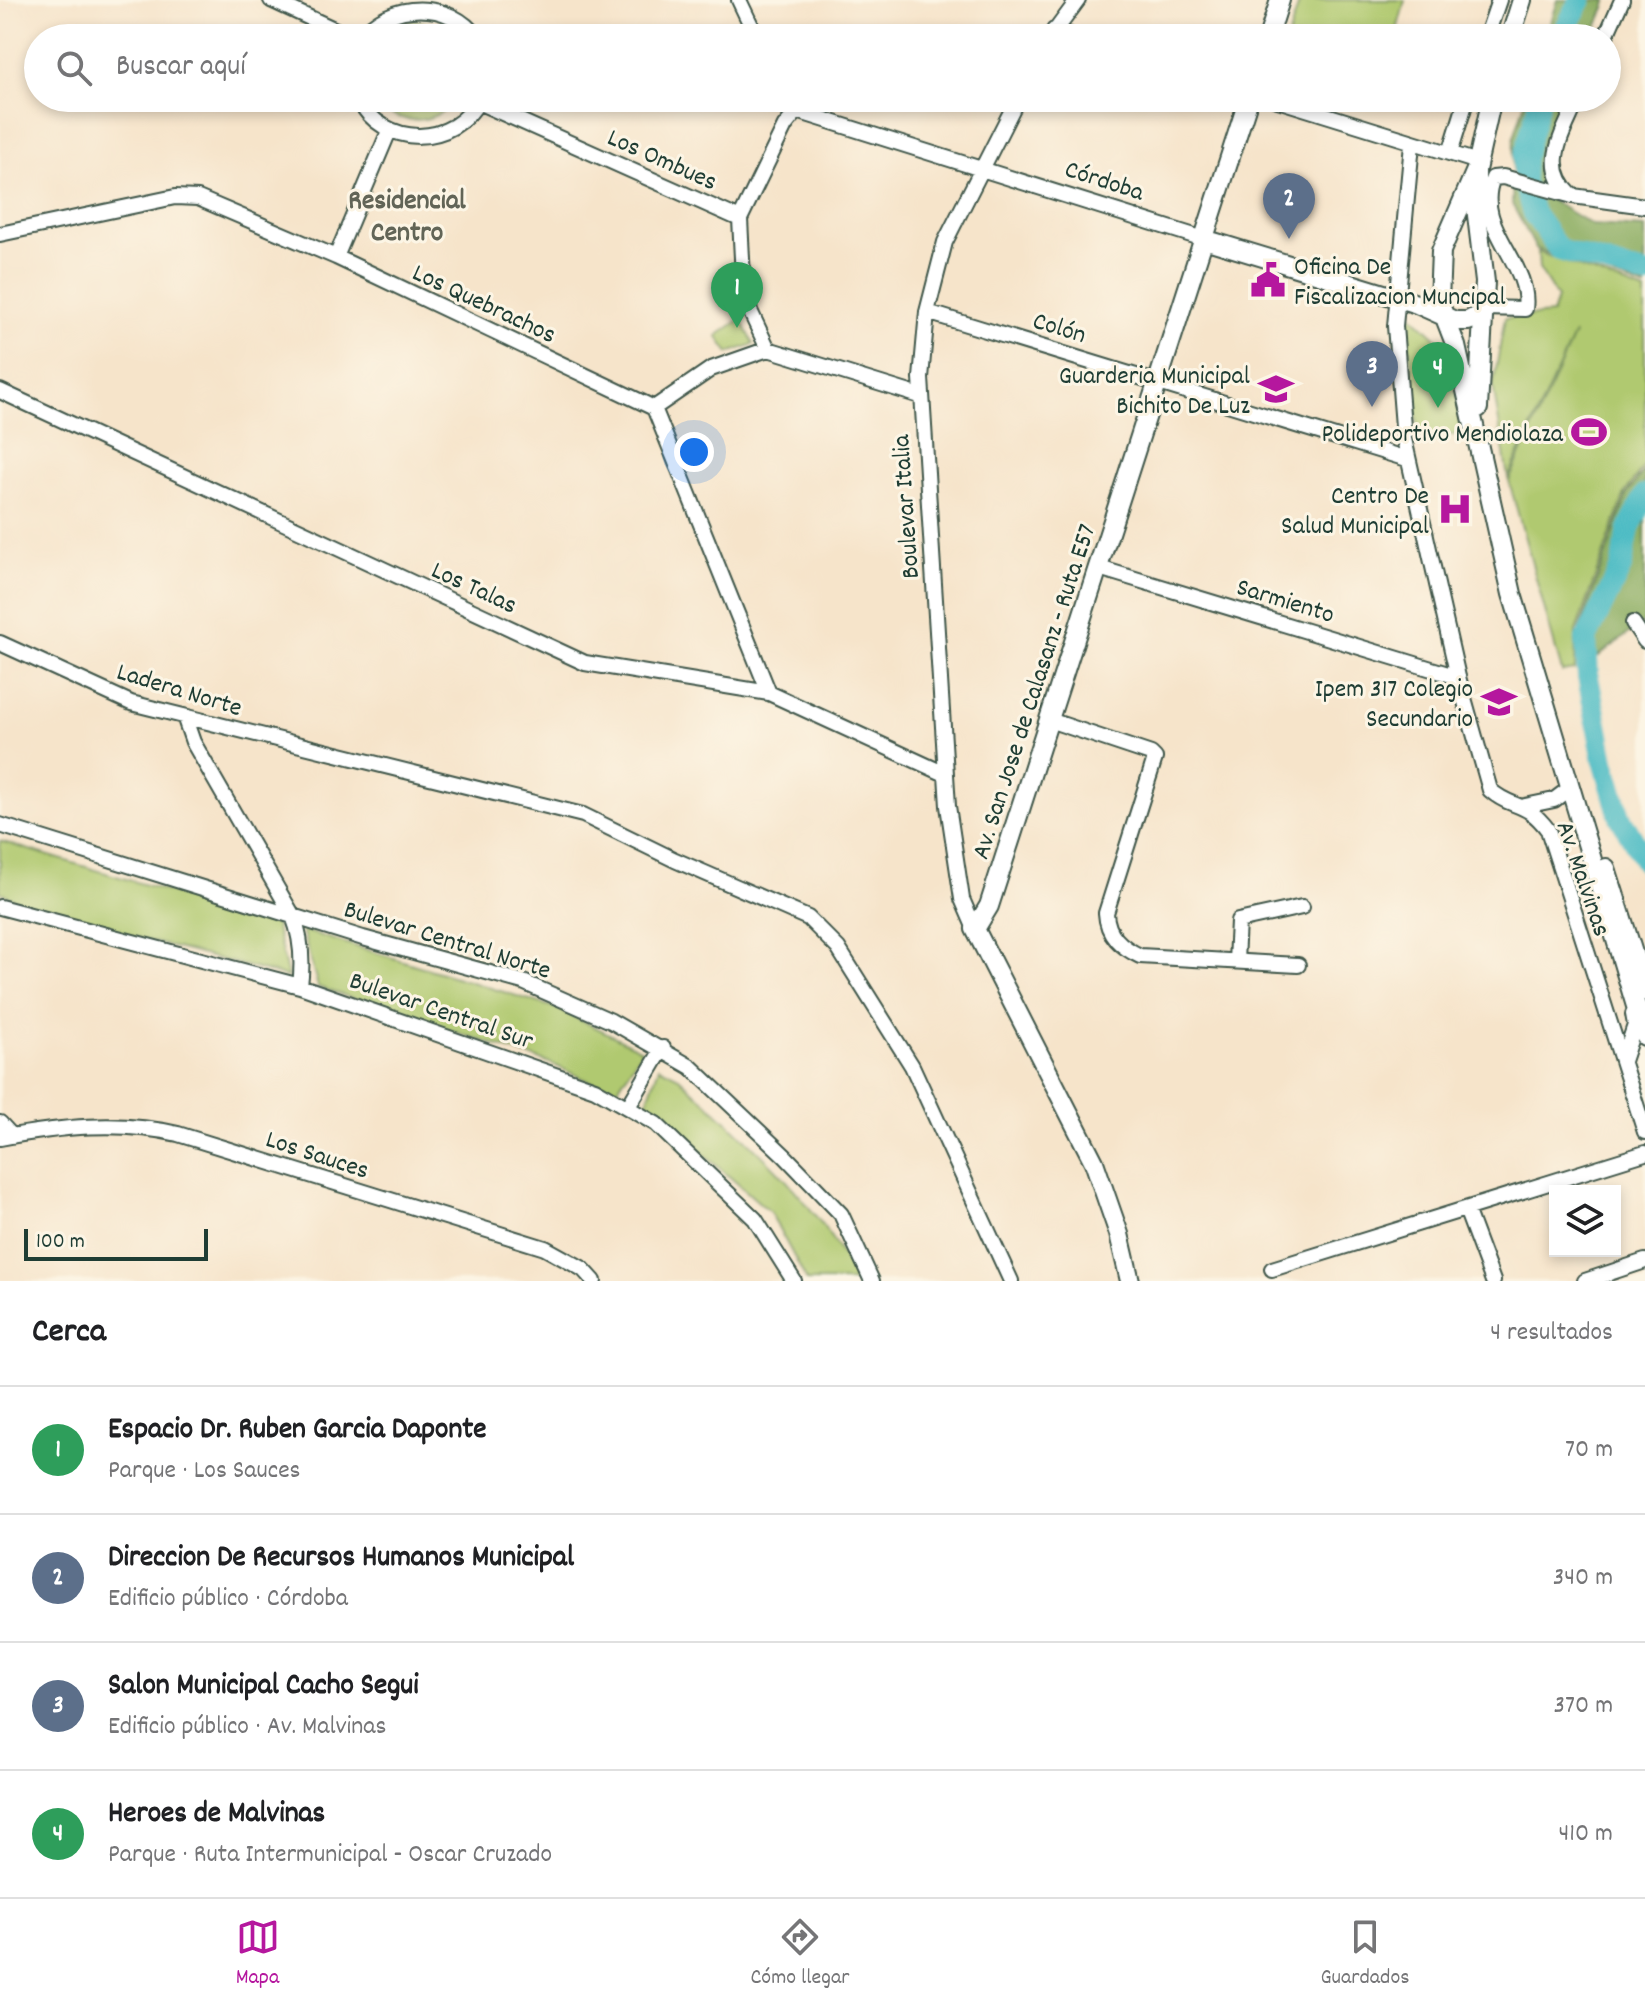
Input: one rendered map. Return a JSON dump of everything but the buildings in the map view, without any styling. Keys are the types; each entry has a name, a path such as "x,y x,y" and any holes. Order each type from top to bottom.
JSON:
{"main road":[{"path":"1272,24 1280,0"},
{"path":"1514,24 1520,1"},
{"name":"Av. San Jose de Calasanz - Ruta E57","path":"975,929 989,906 1245,112"},
{"path":"1396,298 1410,296 1425,287 1477,166 1489,112"},
{"path":"1477,166 1476,207 1482,248 1478,438"},
{"name":"Córdoba","path":"1204,239 1396,298 1462,322 1482,311"},
{"path":"1482,248 1461,239 1447,244 1440,256 1442,314 1456,346 1510,574 1645,991"},
{"path":"1510,574 1512,594 1645,1036"},
{"path":"975,929 1094,1162 1119,1234 1130,1281"}],"street":[{"path":"271,0 323,24"},
{"path":"739,0 750,24"},
{"path":"1060,24 1078,0"},
{"path":"1491,24 1499,0"},
{"path":"1611,24 1622,0"},
{"path":"374,24 386,12 404,5 424,4 446,4 465,24"},
{"path":"367,112 389,131 409,137 440,133 466,118 470,112"},
{"name":"Los Ombues","path":"505,112 740,219"},
{"path":"768,349 744,298 740,219 785,126 796,112"},
{"name":"Córdoba","path":"800,112 1204,239"},
{"name":"Boulevar Italia","path":"975,929 962,899 945,774 920,396 927,312 945,242 1010,112"},
{"path":"1314,112 1450,153 1477,166"},
{"path":"1450,153 1463,112"},
{"path":"1573,112 1555,158 1554,172 1560,184 1573,196"},
{"path":"336,257 389,131"},
{"name":"Av. Malvinas","path":"1412,144 1395,326 1407,459 1458,677 1490,790 1499,798 1525,806 1548,830 1645,1132"},
{"path":"1482,311 1525,309 1524,282 1496,230 1490,204 1493,178 1503,177 1538,189 1573,196 1645,206"},
{"name":"Los Quebrachos","path":"0,234 186,197 210,202 336,257 654,408"},
{"name":"Colón","path":"927,312 1407,459"},
{"path":"769,693 654,408 711,369 768,349 920,396"},
{"name":"Los Talas","path":"0,391 585,663 736,685 769,693 945,774"},
{"name":"Sarmiento","path":"1099,568 1458,677"},
{"path":"1633,623 1645,641"},
{"name":"Ladera Norte","path":"0,643 131,703 185,719 594,818 654,851 808,918 838,948 912,1066 1011,1281"},
{"path":"185,719 193,742 293,916 299,931 303,966 300,986"},
{"path":"1049,720 1151,754 1155,758 1106,913 1107,924 1115,939 1140,956 1298,965"},
{"path":"1525,806 1554,800 1570,788"},
{"name":"Bulevar Central Norte","path":"0,825 293,916 523,982 663,1048 710,1084 832,1203 850,1231 872,1281"},
{"path":"1604,906 1635,1025 1623,1061"},
{"name":"Bulevar Central Sur","path":"0,907 300,986 546,1069 628,1107 656,1124 755,1219 794,1281"},
{"path":"1236,961 1238,921 1302,907"},
{"path":"628,1107 663,1048"},
{"path":"0,1123 6,1137"},
{"name":"Los Sauces","path":"6,1137 95,1125 137,1126 178,1134 545,1248 583,1269 594,1281"},
{"path":"1272,1269 1645,1153"},
{"path":"1466,1209 1493,1281"},
{"path":"1585,1281 1645,1261"}],"green space":[{"path":"1300,0 1405,0 1399,24 1292,24"},
{"path":"1558,0 1608,0 1599,24 1550,24"},
{"path":"416,20 433,24 399,24"},
{"path":"389,112 442,112 416,120"},
{"path":"1522,112 1561,112 1544,150 1547,198 1592,225 1645,228 1645,288 1536,249 1512,204 1514,137"},
{"name":"Polideportivo Mendiolaza","path":"1538,252 1645,292 1645,465 1626,491 1576,631 1575,670 1562,672 1509,481 1574,334 1508,478 1493,386 1505,318 1552,314 1557,298 1539,269"},
{"path":"1406,316 1413,316 1450,351 1462,434 1419,439"},
{"path":"741,319 754,344 729,353 717,336"},
{"path":"1645,470 1645,621 1578,672 1579,630 1628,492"},
{"path":"0,841 275,924 288,977 45,914 0,892"},
{"path":"302,930 556,1008 642,1050 615,1093 550,1063 318,987"},
{"path":"659,1067 679,1077 778,1171 820,1222 856,1281 807,1281 770,1212 646,1104"}],"waterway":[{"path":"1568,24 1581,0"},
{"path":"1536,112 1524,157 1523,180 1533,213 1559,250 1645,275"},
{"path":"1645,495 1629,529 1621,568 1586,639 1588,677 1604,761 1620,817 1645,861"}],"place":[{"name":"Direccion De Recursos Humanos Municipal","path":"1289,239"},
{"name":"Oficina De Fiscalizacion Muncipal","path":"1268,280"},
{"name":"Espacio Dr. Ruben Garcia Daponte","path":"737,328"},
{"name":"Guarderia Municipal Bichito De Luz","path":"1276,389"},
{"name":"Salon Municipal Cacho Segui","path":"1372,407"},
{"name":"Heroes de Malvinas","path":"1438,408"},
{"name":"Polideportivo Mendiolaza","path":"1589,432"},
{"name":"Centro De Salud Municipal","path":"1455,509"},
{"name":"Ipem 317 Colegio Secundario","path":"1499,702"}],"district":[{"name":"Residencial Centro","path":"407,214"}]}
